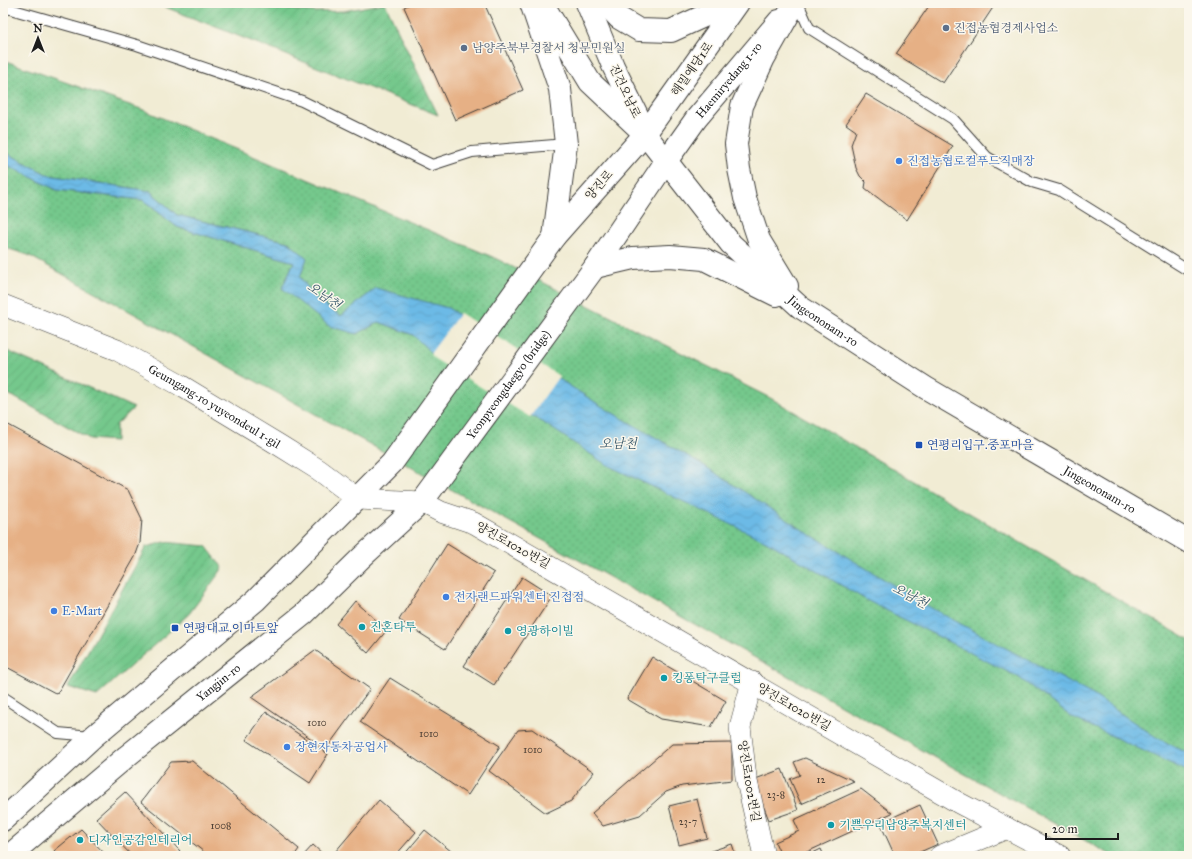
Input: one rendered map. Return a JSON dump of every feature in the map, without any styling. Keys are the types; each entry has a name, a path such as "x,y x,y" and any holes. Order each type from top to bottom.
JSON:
{"main road":[{"path":"531,3 560,89 566,144 554,237"},
{"name":"Jingeononam-ro","path":"542,3 590,82 645,134 667,160 730,244 800,307 926,388 1189,542"},
{"name":"진건오남로","path":"587,3 645,134"},
{"path":"605,3 619,18 639,30 671,31 706,15 724,3"},
{"name":"해밀예당1로","path":"645,134 738,3"},
{"path":"794,3 764,58 742,106 736,144 745,198 759,240 800,307"},
{"name":"Haemiryedang 1-ro","path":"667,160 696,119 794,3"},
{"name":"양진로","path":"358,499 392,463 554,237 645,134"},
{"path":"595,267 667,160"},
{"path":"595,267 632,258 670,256 704,259 800,307"},
{"name":"Yeonpyeongdaegyo (bridge)","path":"422,502 595,267"},
{"path":"3,820 94,736 256,600 358,499"},
{"name":"Yangjin-ro","path":"9,856 127,756 304,614 361,558 422,502"}],"street":[{"name":"Geumgang-ro yuyeondeul 1-gil","path":"3,305 117,350 174,381 319,470 358,499"},
{"path":"358,499 422,502"},
{"name":"양진로1020번길","path":"422,502 441,512 474,523 959,802 1060,856"},
{"name":"양진로1002번길","path":"752,682 740,727 746,776 764,856"},
{"path":"940,856 1007,828"}],"lane":[{"path":"798,3 809,28 954,119 987,157 1032,182 1059,190 1189,271"},
{"path":"3,7 137,45 302,102 432,165 472,152 566,144"},
{"path":"3,697 58,733 94,736"}],"green space":[{"path":"155,3 275,3 295,10 314,12 344,11 385,3 438,115"},
{"path":"3,60 141,109 495,258 772,399 1189,640 1189,856 1113,856 28,255 3,247 3,163 57,190 143,200 177,227 294,262 282,288 357,334 379,322 413,335 376,289 342,316 317,300 300,277 307,258 288,242 177,215 150,191 48,175 3,151"},
{"path":"3,349 134,408 116,425 116,441 90,439 3,391"},
{"path":"165,542 206,546 223,568 189,614 97,696 68,687 146,547"}],"water":[{"name":"오남천","path":"3,151 48,175 150,191 177,215 288,242 307,258 300,277 317,300 341,316 376,288 448,308 606,409 700,463 806,532 933,609 1093,695 1156,737 1189,754 1189,772 1073,718 1018,677 868,601 766,541 607,465 550,427 436,358 413,335 379,322 357,334 329,326 282,288 294,262 177,227 143,200 57,190 3,163"}],"pier":[{"path":"460,313 559,376 530,417 435,359 430,354"}],"building":[{"name":"남양주북부경찰서 청문민원실","path":"412,3 484,3 523,90 455,120 404,7"},
{"name":"진접농협경제사업소","path":"931,3 996,3 943,83 896,54"},
{"name":"진접농협로컬푸드직매장","path":"866,94 953,146 907,220 865,188 866,182 860,176 856,168 851,145 856,131 846,124"},
{"name":"E-Mart","path":"3,422 128,490 142,519 140,543 135,557 57,694 3,665"},
{"name":"전자랜드파워센터 진접점","path":"447,544 494,573 445,649 399,620"},
{"name":"영광하이빌","path":"522,577 552,596 494,685 464,666"},
{"name":"진혼타투","path":"355,601 387,630 368,653 336,624"},
{"path":"315,650 370,689 326,749 251,697"},
{"name":"킹퐁탁구클럽","path":"652,657 726,701 711,727 661,719 627,699"},
{"path":"390,678 500,746 468,795 360,722"},
{"name":"장현자동차공업사","path":"266,712 328,754 310,783 246,740"},
{"path":"532,729 594,772 571,801 546,813 489,771 518,730"},
{"path":"732,743 732,780 682,786 666,792 640,815 603,826 592,813 672,744"},
{"path":"805,758 854,781 801,804 790,779 800,775 794,762"},
{"path":"192,761 299,849 294,856 209,856 141,802 171,762"},
{"path":"782,769 798,810 769,820 753,780"},
{"name":"기쁜우리남양주복지센터","path":"861,789 892,813 798,856 774,856 773,854 779,851 775,842 799,831 794,820"},
{"path":"125,792 180,851 175,856 132,856 96,818"},
{"path":"697,799 707,838 679,845 669,806"},
{"path":"379,800 416,832 395,856 339,856 335,852"},
{"path":"920,805 938,844 911,856 895,856 880,823"},
{"name":"디자인공감인테리어","path":"81,829 107,856 58,856 54,851"},
{"path":"425,830 457,856 403,856"},
{"path":"732,844 736,856 696,856"},
{"path":"313,845 325,856 303,856"},
{"path":"821,849 824,856 807,856"}],"place":[{"name":"진접농협경제사업소","path":"946,28"},
{"name":"남양주북부경찰서 청문민원실","path":"464,48"},
{"name":"진접농협로컬푸드직매장","path":"899,161"},
{"name":"연평리입구.중포마을","path":"919,445"},
{"name":"전자랜드파워센터 진접점","path":"446,597"},
{"name":"E-Mart","path":"54,611"},
{"name":"진혼타투","path":"362,627"},
{"name":"연평대교.이마트앞","path":"175,628"},
{"name":"영광하이빌","path":"508,631"},
{"name":"킹퐁탁구클럽","path":"664,678"},
{"name":"장현자동차공업사","path":"287,747"},
{"name":"기쁜우리남양주복지센터","path":"831,825"},
{"name":"디자인공감인테리어","path":"80,840"}]}
